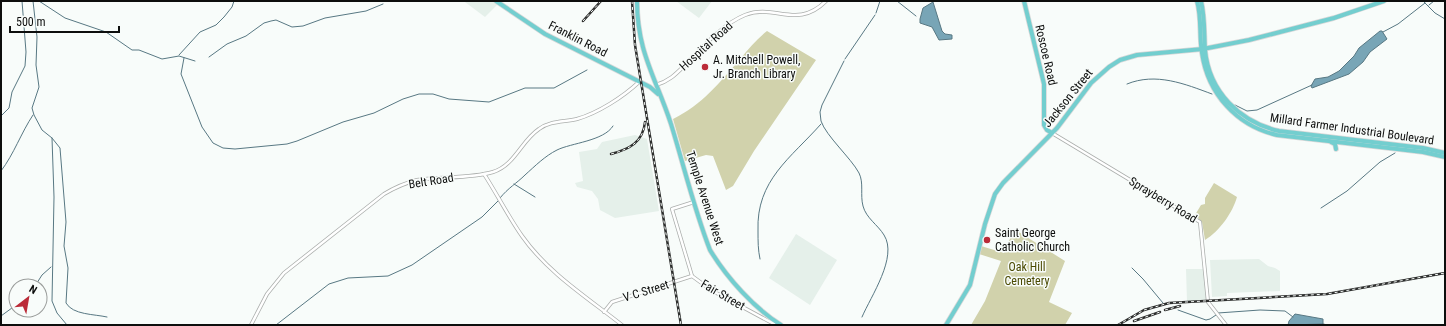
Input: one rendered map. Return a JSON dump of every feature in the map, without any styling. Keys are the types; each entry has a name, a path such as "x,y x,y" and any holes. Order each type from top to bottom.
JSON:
{"main road":[{"name":"Franklin Road","path":"496,1 545,34 647,86 660,96"},
{"name":"Temple Avenue West","path":"637,1 641,45 652,77 670,119 705,236 715,257 739,287 774,322 781,325"},
{"name":"Roscoe Road","path":"1024,1 1044,84 1044,125 1047,130 1052,133"},
{"name":"Millard Farmer Industrial Boulevard","path":"1197,1 1203,41"},
{"name":"Millard Farmer Industrial Boulevard","path":"1201,1 1203,49 1208,77 1215,92 1240,118 1257,128 1273,134 1423,152 1445,157"},
{"name":"Jackson Street","path":"946,325 965,296 972,282 985,224 995,194 1003,183 1052,133 1095,78 1118,61 1137,54 1213,47 1319,22 1384,1"},
{"path":"1203,41 1213,47 1204,57 1194,49 1203,41"},
{"name":"Millard Farmer Industrial Boulevard","path":"1204,57 1213,80 1227,101 1242,116 1263,127 1279,132 1423,148 1445,153"},
{"path":"647,86 651,82 652,77"},
{"path":"647,86 656,85"},
{"path":"1325,140 1334,143 1336,149"}],"street":[{"name":"Hospital Road","path":"656,85 671,78 720,31 747,14 762,12 792,16 803,15 817,9 826,1"},
{"name":"Belt Road","path":"251,325 267,294 284,273 384,194 401,185 418,180 484,174 497,170 506,165 540,128 548,124 577,119 592,113 624,94 639,82"},
{"name":"Sprayberry Road","path":"1052,133 1200,222 1207,300 1226,325"},
{"path":"484,174 522,236 531,246 574,288 622,325"},
{"name":"Fair Street","path":"695,202 672,209 692,276 711,290 774,322"},
{"name":"V C Street","path":"604,312 612,302 692,276"}],"shaded area":[{"path":"496,1 499,3 485,17 465,2"},
{"path":"676,1 712,1 699,18"},
{"path":"635,135 647,139 659,211 615,218 600,210 598,199 592,191 577,187 575,183 583,181 579,152 597,149 602,142"},
{"path":"796,234 837,260 810,305 769,278"},
{"path":"1259,259 1268,266 1280,271 1280,291 1227,293 1227,296 1212,297 1210,260"},
{"path":"1186,269 1206,269 1207,301 1187,302"}],"green space":[{"path":"767,31 816,60 754,151 733,186 726,190 713,156 706,155 685,161 673,119 702,100 726,76 753,44"},
{"path":"1214,183 1237,197 1225,221 1205,240 1202,222 1195,215 1201,205 1205,204 1205,198"},
{"name":"Oak Hill Cemetery","path":"1014,229 1065,261 1049,302 1072,313 1065,325 971,325 985,301 1001,261 979,254 981,246 1004,253"}],"water":[{"path":"933,2 942,31 945,34 952,35 952,39 939,40 932,27 920,23 923,8"},
{"path":"1382,31 1387,39 1370,52 1363,62 1349,74 1312,88 1311,86 1315,79 1328,77 1339,71 1354,56 1359,48"},
{"path":"1295,314 1323,319 1323,324 1288,325 1289,321"}],"waterway":[{"path":"1,116 9,108 12,92 25,66 26,52 22,1"},
{"path":"33,1 37,37 36,65 39,87 32,108 42,130 52,138 60,148 66,222 64,246 68,268 66,303 69,307 79,312 107,317"},
{"path":"39,1 65,18 106,32 132,50 139,50 162,59 179,56 195,61"},
{"path":"179,55 200,32 216,25 232,7 234,1"},
{"path":"876,13 880,1"},
{"path":"897,1 916,16"},
{"path":"1423,1 1435,13 1445,19"},
{"path":"1429,5 1434,1"},
{"path":"1383,32 1398,24 1425,3"},
{"path":"209,57 227,44 246,36 264,23 276,20 292,27 303,26 325,18 366,11 383,4"},
{"path":"845,59 875,15"},
{"path":"184,58 181,74 202,127 213,143 223,148 235,149 287,144 343,122 374,113 403,99 419,94 433,94 449,99 489,102 525,88 554,88 587,70"},
{"path":"844,61 822,105 820,112 821,121 828,133 859,173 863,206 869,218 884,235 888,254 882,276 862,317"},
{"path":"1127,84 1149,79 1160,79 1181,83 1212,94"},
{"path":"1235,105 1247,111 1257,110 1312,85"},
{"path":"1,171 10,158 33,115"},
{"path":"760,259 758,249 759,213 769,184 787,159 821,124"},
{"path":"500,198 544,158 553,152 602,135 609,131 613,126"},
{"path":"52,138 54,197 52,301 57,313 67,325"},
{"path":"1321,208 1347,191 1380,162 1395,153"},
{"path":"514,184 535,197"},
{"path":"276,325 329,284 348,278 388,276 412,265 482,217 498,201"},
{"path":"40,278 51,267"},
{"path":"1132,268 1163,303"},
{"path":"1178,310 1206,320 1216,315"},
{"path":"1218,313 1260,310 1285,311 1293,317"},
{"path":"1,316 8,311"},
{"path":"1323,324 1328,325"}],"railway":[{"path":"583,21 601,1"},
{"path":"632,1 635,45 681,325"},
{"path":"611,154 624,150 634,144 642,135 645,122"},
{"path":"1118,325 1144,310 1169,303 1327,294 1445,273"},
{"path":"1165,310 1180,306"},
{"path":"1134,321 1160,312"}],"place":[{"name":"A. Mitchell Powell, Jr. Branch Library","path":"705,67"},
{"name":"Saint George Catholic Church","path":"987,240"}]}
